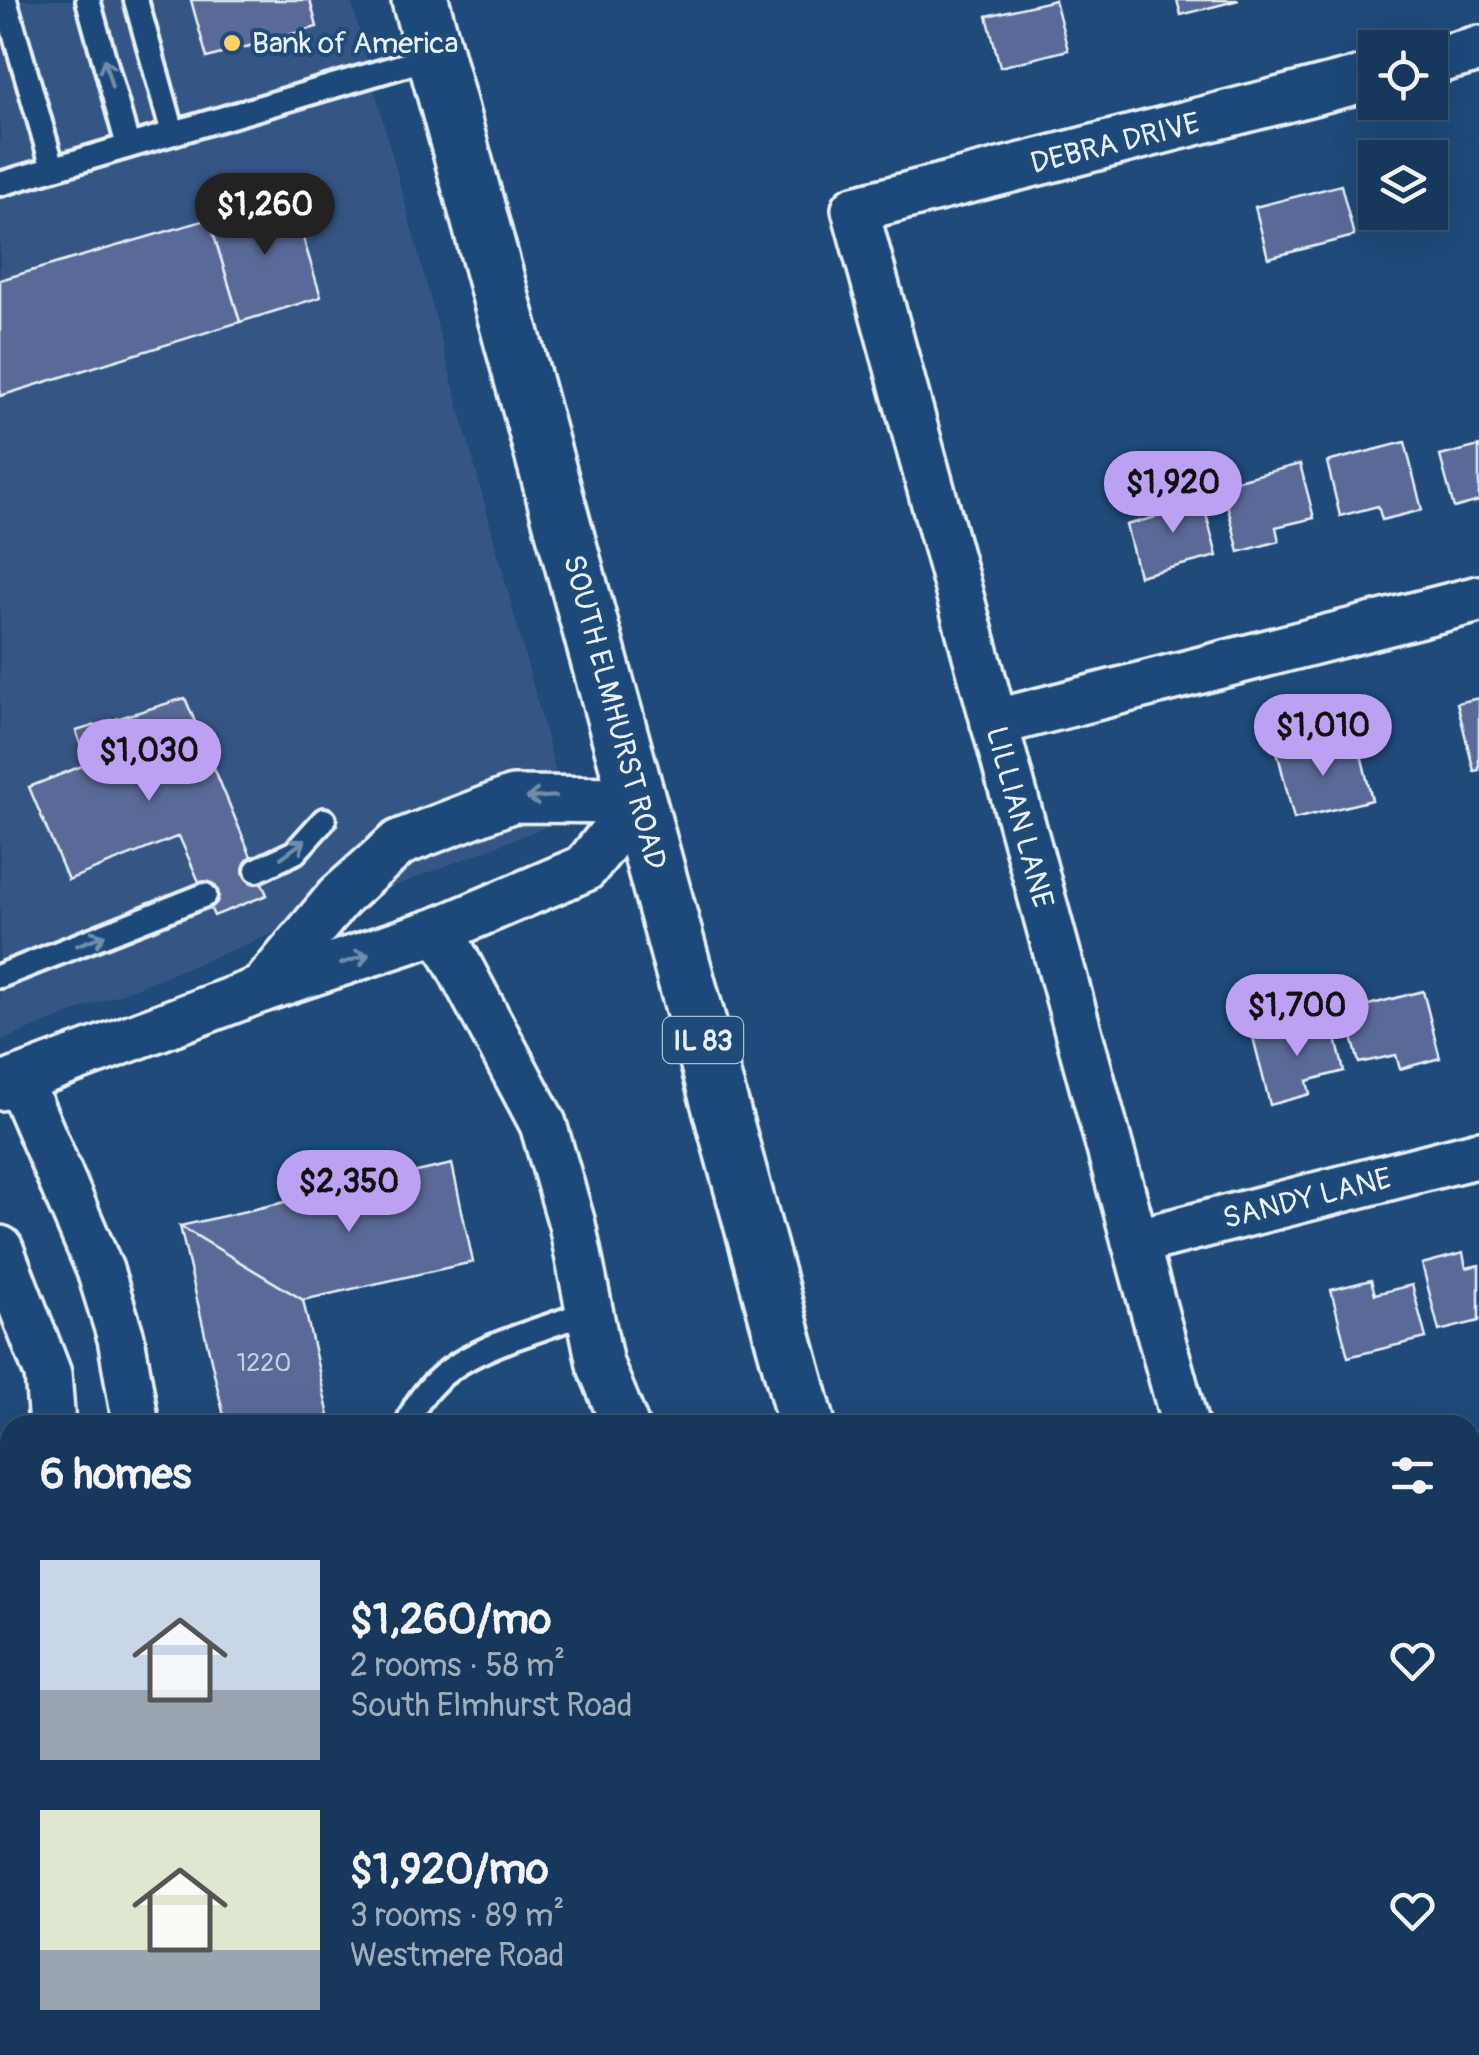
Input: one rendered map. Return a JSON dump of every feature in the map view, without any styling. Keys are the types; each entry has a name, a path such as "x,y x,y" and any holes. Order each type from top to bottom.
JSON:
{"main road":[{"name":"SOUTH ELMHURST ROAD","path":"420,0 804,1415"}],"street":[{"path":"1448,57 1479,49"},
{"name":"DEBRA DRIVE","path":"855,210 1358,80"},
{"name":"LILLIAN LANE","path":"855,210 1182,1415"},
{"path":"994,723 1479,599"},
{"path":"262,990 339,897 399,843 513,799 639,800"},
{"path":"134,1415 120,1338 100,1270 10,1083 262,990 440,930 585,868 639,800"},
{"path":"440,930 544,1124 572,1224 586,1312 600,1364 622,1415"},
{"name":"SANDY LANE","path":"1135,1242 1479,1154"},
{"path":"0,1249 48,1374 51,1415"}],"lane":[{"path":"4,0 54,168"},
{"path":"88,0 128,146"},
{"path":"136,0 174,133"},
{"path":"0,184 435,56"},
{"path":"0,72 24,65"},
{"path":"257,870 295,852 324,820"},
{"path":"0,976 205,895"},
{"path":"413,1415 425,1393 480,1352 586,1312"}],"shaded area":[{"path":"0,0 351,0 568,818 0,1041"}],"building":[{"name":"Bank of America","path":"191,0 310,0 317,27 207,58"},
{"path":"1055,0 1068,50 1000,67 987,16"},
{"path":"1177,0 1239,0 1181,15"},
{"path":"1341,185 1354,236 1268,258 1255,207"},
{"path":"290,195 321,297 240,322 209,219"},
{"path":"209,219 240,322 0,396 0,280"},
{"path":"1405,442 1422,510 1382,520 1378,506 1340,516 1327,462"},
{"path":"1479,446 1479,501 1454,508 1440,456"},
{"path":"1300,464 1314,518 1276,527 1279,541 1239,552 1222,484"},
{"path":"1200,491 1217,556 1139,576 1126,525 1163,515 1159,501"},
{"path":"185,698 267,895 214,916 179,836 68,880 29,787 87,764 76,731"},
{"path":"1479,698 1479,770 1474,771 1457,703"},
{"path":"1318,741 1322,756 1359,746 1372,800 1294,819 1277,751"},
{"path":"1423,991 1440,1058 1400,1069 1396,1055 1359,1063 1345,1011"},
{"path":"1331,1018 1344,1071 1307,1081 1310,1094 1270,1105 1253,1037"},
{"path":"452,1164 473,1262 303,1300 180,1226"},
{"path":"180,1226 303,1300 329,1415 224,1415"},
{"path":"1463,1253 1466,1268 1479,1265 1479,1321 1439,1331 1422,1264"},
{"path":"1371,1280 1375,1294 1412,1285 1426,1338 1348,1357 1331,1290"}],"place":[{"name":"Bank of America","path":"232,43"}]}
